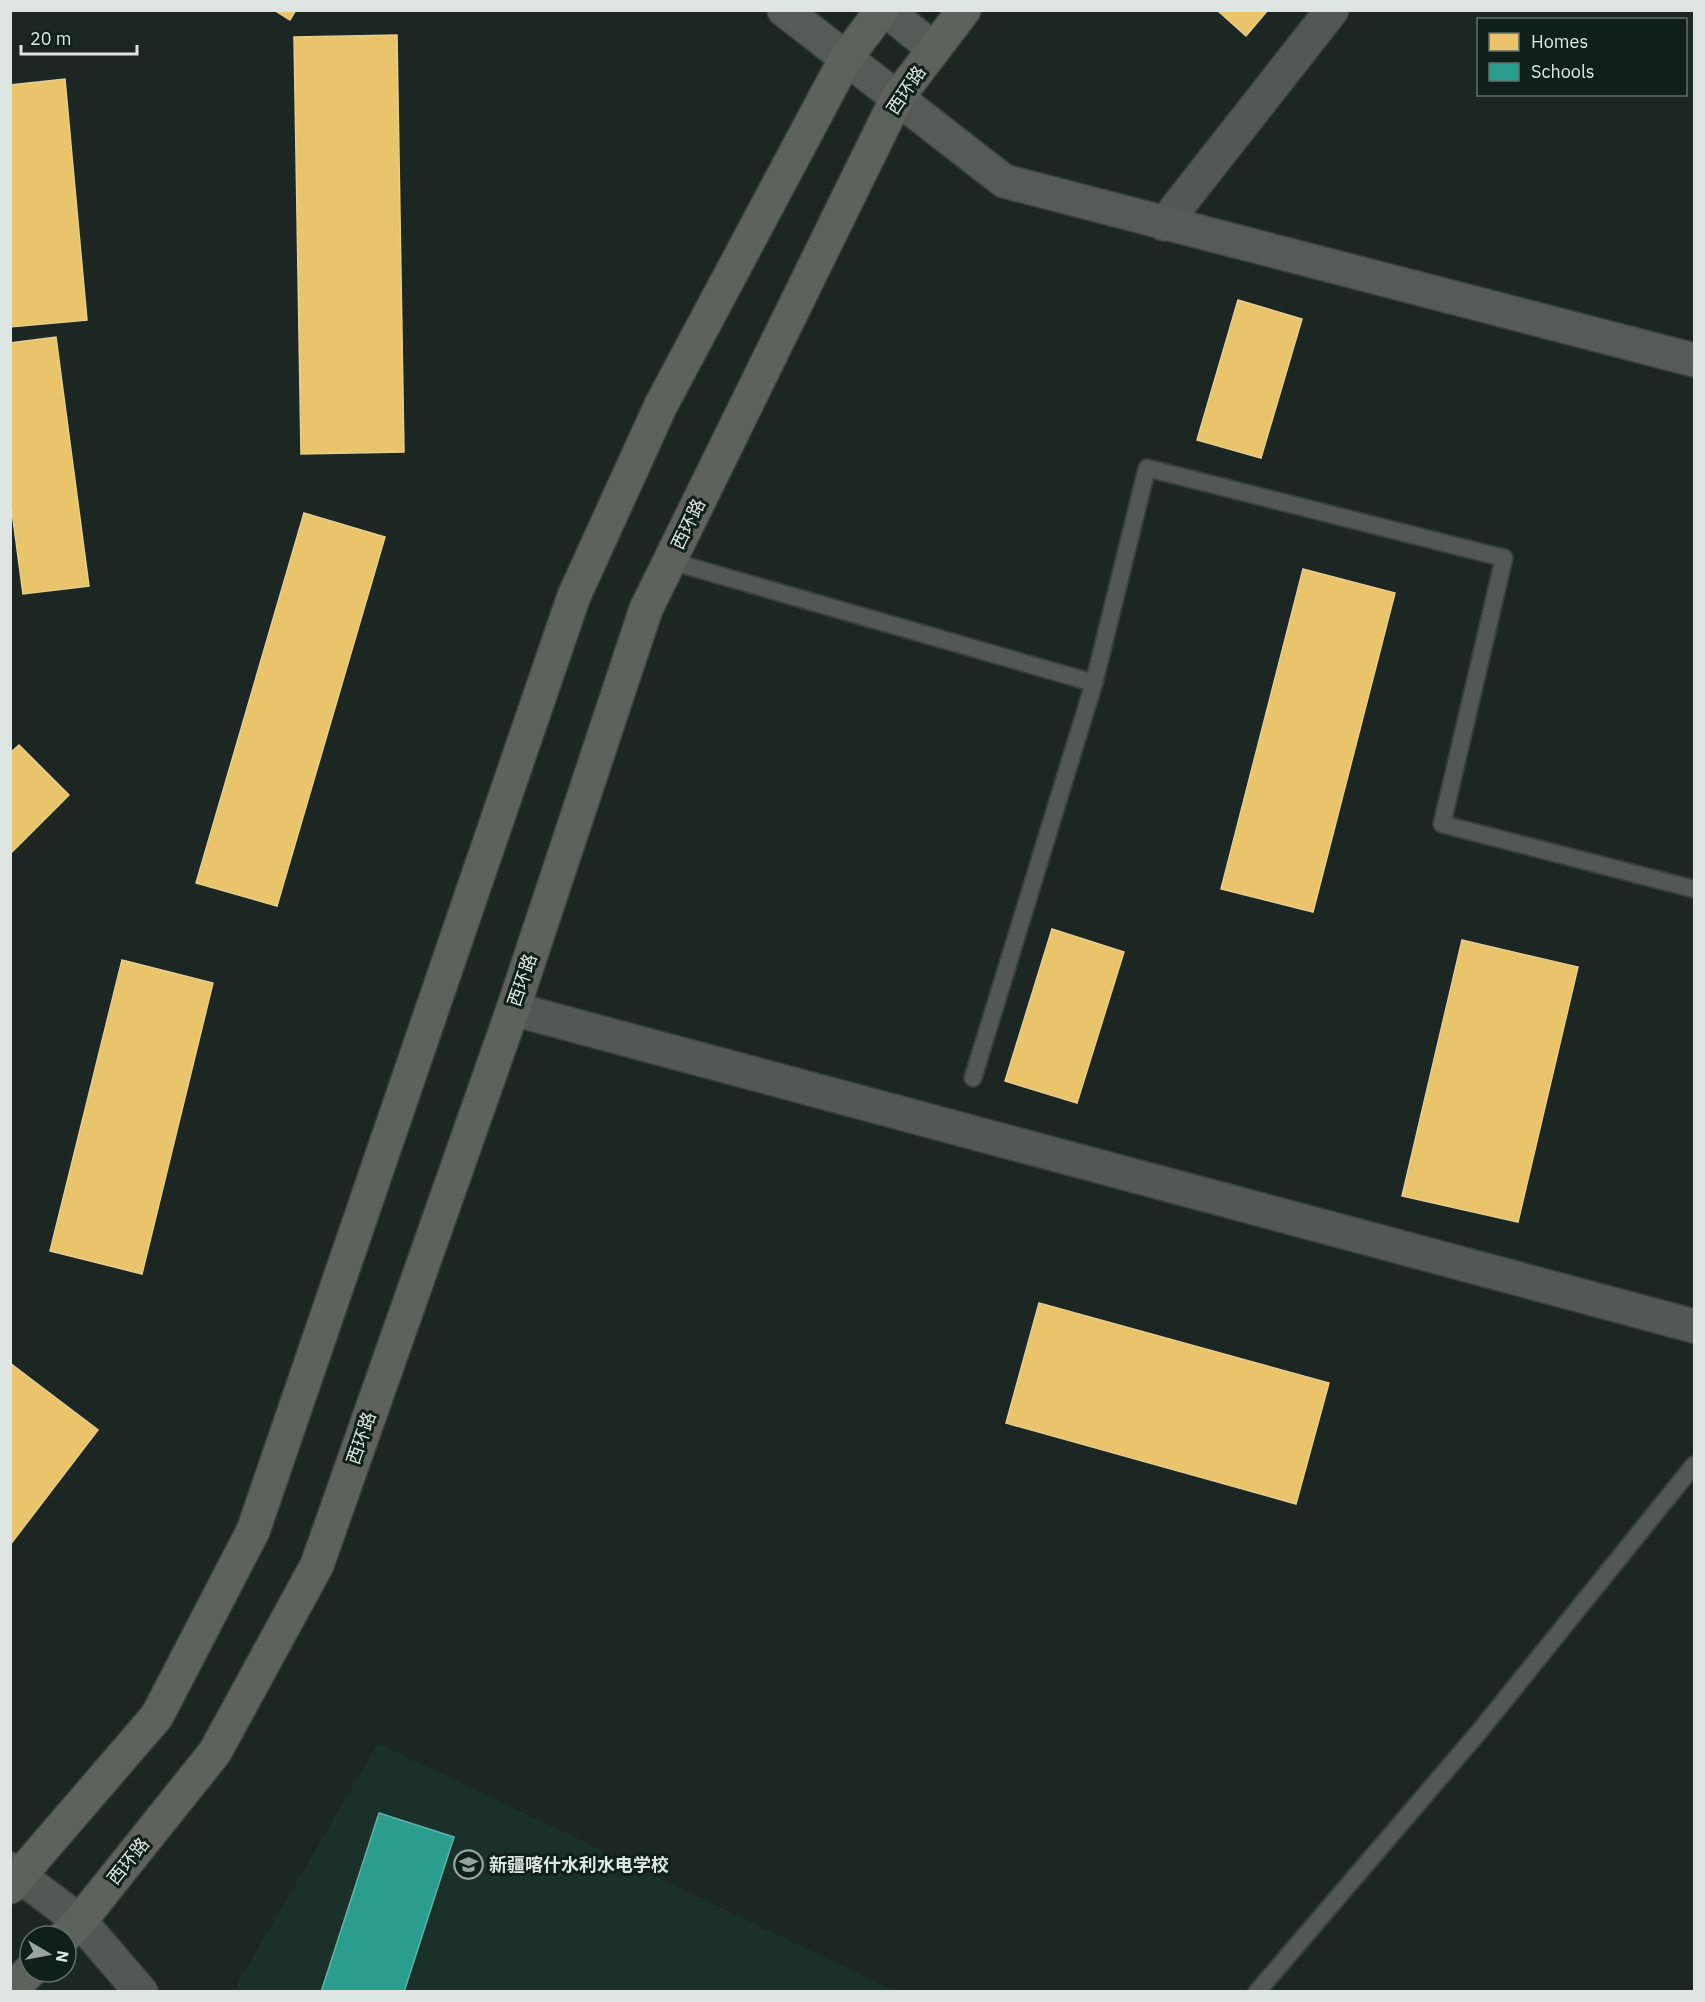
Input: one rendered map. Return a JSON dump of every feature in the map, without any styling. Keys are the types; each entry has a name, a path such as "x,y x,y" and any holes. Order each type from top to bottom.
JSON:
{"main road":[{"path":"14,1878 157,1716 253,1531 574,596 661,405 846,58 884,10"},
{"name":"西环路","path":"76,1924 215,1752 317,1564 513,1010 646,609 897,98 964,10"}],"street":[{"path":"784,10 1004,182 1695,360"},
{"path":"884,10 934,49"},
{"path":"1164,224 1332,10"},
{"path":"513,1010 1695,1326"},
{"path":"14,1878 66,1924"},
{"path":"78,1934 141,1992"}],"lane":[{"path":"973,1078 1094,683 1147,468 1504,558 1442,824 1695,888"},
{"path":"670,561 1094,683"},
{"path":"1257,1992 1478,1732 1695,1465"}],"shaded area":[{"name":"新疆喀什水利水电学校","path":"378,1743 895,1991 238,1992 237,1984"}],"building: Homes":[{"path":"274,10 296,10 290,20"},
{"path":"1217,10 1268,10 1246,36"},
{"path":"397,35 404,452 301,454 294,37"},
{"path":"65,79 87,320 10,327 10,85"},
{"path":"1238,300 1302,319 1261,458 1197,440"},
{"path":"56,337 89,586 23,594 10,497 10,343"},
{"path":"304,513 385,537 277,906 196,883"},
{"path":"1303,569 1395,593 1313,912 1221,889"},
{"path":"19,745 69,795 10,854 10,753"},
{"path":"1052,929 1124,952 1077,1103 1005,1081"},
{"path":"1462,940 1578,967 1518,1222 1402,1196"},
{"path":"122,960 213,983 142,1274 50,1251"},
{"path":"1039,1303 1329,1383 1296,1504 1006,1423"},
{"path":"10,1363 98,1430 10,1545"}],"building: Schools":[{"path":"379,1813 454,1837 404,1992 321,1992"}],"place":[{"name":"新疆喀什水利水电学校","path":"468,1864"}]}
